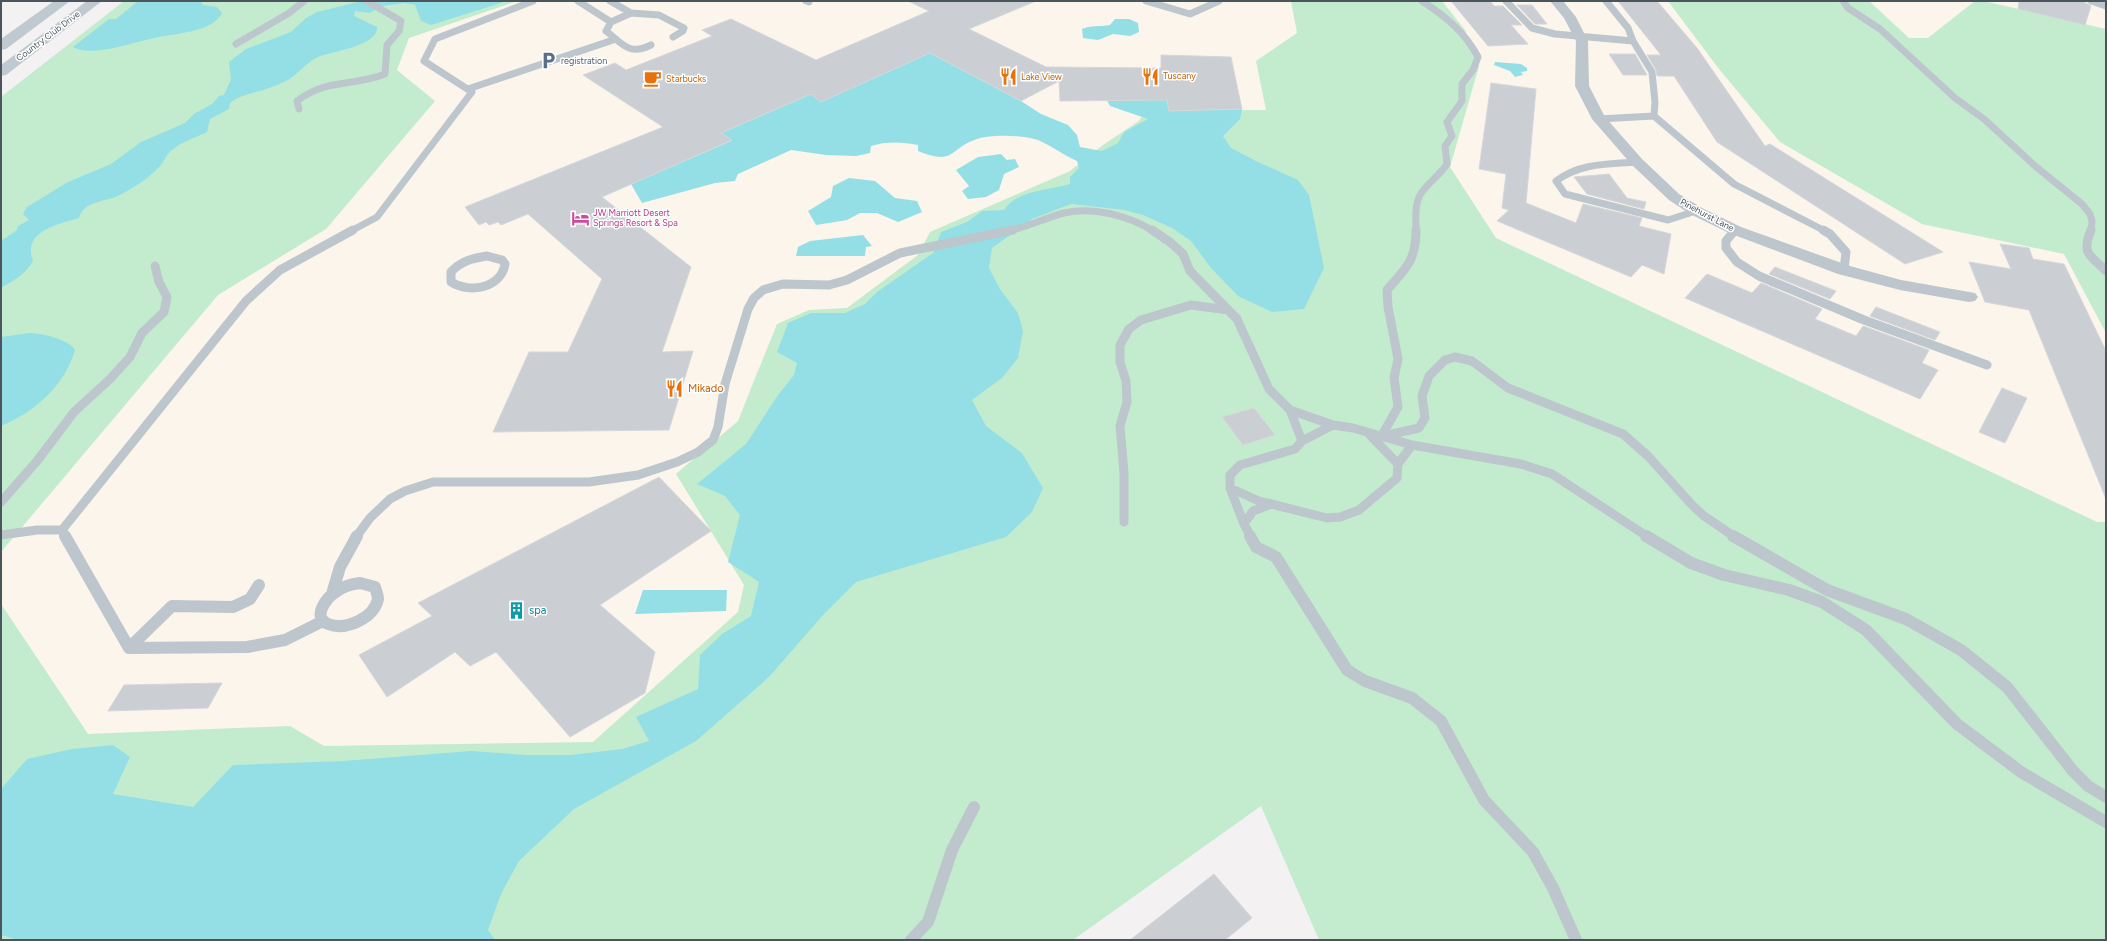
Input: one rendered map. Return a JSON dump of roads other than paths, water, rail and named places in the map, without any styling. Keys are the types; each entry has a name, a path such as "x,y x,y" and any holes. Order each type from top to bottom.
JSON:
{"main road":[{"path":"1,46 33,14 50,1"},
{"name":"Country Club Drive","path":"1,46 63,1"},
{"name":"Country Club Drive","path":"1,72 95,1"},
{"path":"25,54 103,1"}],"street":[{"name":"Pinehurst Lane","path":"1556,1 1570,17 1582,41 1582,86 1598,119 1637,162 1674,197 1696,211 1735,230 1763,242 1844,270 1900,285 1969,297"}],"lane":[{"path":"236,44 289,13 304,1"},
{"path":"299,109 297,101 307,92 322,84 365,81 385,74 388,68 385,60 387,46 398,32 402,23 399,19 382,8 367,1"},
{"path":"62,530 246,301 280,270 377,217 472,92 424,61 435,39 534,1"},
{"path":"578,1 611,22"},
{"path":"610,1 631,13 659,15 684,28 683,31 673,37"},
{"path":"1146,1 1190,14 1219,1"},
{"path":"1381,437 1398,408 1394,378 1398,359 1388,307 1387,290 1408,266 1416,248 1416,207 1422,192 1441,173 1447,164 1445,146 1452,136 1447,122 1462,101 1460,88 1463,80 1473,72 1478,57 1470,41 1449,18 1422,1"},
{"path":"1506,1 1532,28 1555,34 1633,41"},
{"path":"1606,1 1628,28 1633,41 1652,72 1655,102 1654,116"},
{"path":"1843,1 1848,8 1866,19 1890,38 1955,98 1984,119 2035,166 2082,204 2090,214 2092,221 2092,229 2086,244 2086,251 2106,271"},
{"path":"2091,1 2106,6"},
{"path":"631,13 611,22 606,32 630,50 641,50 651,45"},
{"path":"468,89 616,39"},
{"path":"1598,119 1654,116 1734,184 1830,234 1846,252 1844,270"},
{"path":"1637,162 1595,165 1565,173 1556,181 1564,194 1668,220 1696,211"},
{"path":"332,594 340,566 353,542 368,520 390,499 414,486 433,482 589,482 638,475 677,462 698,452 712,440 718,427 725,384 748,309 754,298 763,290 783,284 829,285 847,280 889,257 919,249 1024,228 1063,213 1074,211 1124,217 1147,227 1170,242 1183,254 1190,271 1237,319 1269,389 1279,401 1290,410 1333,425 1412,445 1521,464 1552,474 1691,563 1724,575 1789,590 1822,602 1866,630 1957,724 2021,772 2106,822"},
{"path":"1735,230 1726,241 1726,248 1737,262 1759,276 1885,328 1987,365"},
{"path":"487,256 502,260 505,264 503,274 497,280 479,287 469,288 460,287 451,282 451,272 460,263 473,258 487,256"},
{"path":"1,502 37,461 74,412 110,379 130,357 142,333 164,312 167,297 159,282 154,266"},
{"path":"1124,522 1124,473 1120,426 1127,402 1126,381 1120,362 1120,344 1129,329 1141,320 1147,318 1192,305 1228,310"},
{"path":"1381,437 1419,428 1424,418 1422,396 1429,376 1445,360 1455,357 1472,361 1508,388 1623,434 1639,444 1679,493 1715,525 1780,564 1828,590 1905,619 1954,644 1994,674 2021,705 2066,765 2097,793 2106,797"},
{"path":"1290,410 1302,441"},
{"path":"1333,425 1302,441 1295,449 1240,465 1230,475 1230,488 1244,524 1256,547 1276,558 1347,670 1365,681 1412,698 1441,721 1484,800 1533,852 1553,888 1576,940"},
{"path":"1368,433 1398,464"},
{"path":"1230,488 1245,496 1272,504 1327,518 1340,517 1359,510 1398,478 1398,464 1412,445"},
{"path":"1244,524 1253,511 1272,504"},
{"path":"1,535 37,530 62,530"},
{"path":"62,530 129,648"},
{"path":"360,583 376,587 379,592 379,599 370,613 354,624 336,627 323,621 320,615 321,608 332,594 341,588 360,583"},
{"path":"129,648 172,606 233,607 250,599 259,585"},
{"path":"129,648 247,647 285,640 323,621"},
{"path":"910,940 928,922 952,850 974,807"}],"water":[{"path":"138,1 201,2 203,5 217,7 222,13 218,19 211,24 192,31 102,50 81,50 73,47 109,19 116,19"},
{"path":"362,1 507,1 431,25 421,21 415,5 405,3 383,6 369,13 355,11 354,16 377,27 376,34 370,39 362,44 318,57 309,62 294,76 286,81 237,98 230,103 229,109 210,119 207,132 175,148 150,176 140,183 120,195 96,202 86,208 79,218 49,228 42,232 32,243 31,252 33,261 30,266 19,277 1,288 1,241 17,230 18,226 29,220 23,214 27,207 68,182 111,164 141,142 185,123 194,114 212,104 219,96 224,95 231,79 229,62 246,49 291,32 306,18 317,12"},
{"path":"1115,19 1129,19 1138,23 1139,32 1130,36 1113,34 1098,40 1083,38 1082,29 1110,25"},
{"path":"925,50 1021,101 1041,114 1068,125 1077,135 1080,147 1102,151 1118,143 1124,132 1148,119 1110,106 1107,100 1167,100 1169,111 1242,109 1240,119 1223,136 1231,148 1298,180 1309,195 1324,268 1304,309 1272,312 1238,296 1211,268 1191,241 1172,228 1143,215 1124,210 1071,204 1032,219 992,248 989,268 1000,289 1018,313 1023,331 1018,358 1002,378 972,400 986,426 1022,453 1043,488 1032,512 1006,537 856,582 823,615 769,677 696,741 574,809 519,861 501,894 488,930 495,940 18,940 1,935 1,789 27,759 72,749 113,745 130,757 113,794 193,807 233,765 343,761 471,751 526,755 571,755 622,749 649,741 636,717 698,689 700,655 722,634 751,616 759,582 728,562 740,515 725,496 697,484 746,444 778,395 794,375 797,363 777,352 788,323 811,313 845,313 865,304 877,292 933,253 941,232 967,222 982,211 1004,210 1010,203 1025,194 1070,184 1070,177 1079,168 1077,161 1038,140 1025,137 990,136 977,139 950,154 939,157 918,151 918,145 900,143 883,143 871,146 870,153 856,156 826,155 791,150 738,174 735,181 715,183 642,203 631,184 731,141 721,133 811,94 821,102"},
{"path":"1495,62 1521,64 1527,68 1527,71 1521,72 1523,75 1515,77 1510,71 1494,65"},
{"path":"1001,154 1007,160 1015,159 1019,167 1004,174 999,190 986,197 968,199 962,191 969,186 956,170 978,157"},
{"path":"849,178 875,181 895,198 917,201 922,212 898,222 877,213 860,213 847,220 816,225 808,211 831,197 833,186"},
{"path":"863,235 872,246 866,247 865,256 796,256 798,247 810,241"},
{"path":"29,333 47,335 61,340 72,346 75,350 64,375 47,396 26,413 1,426 1,337"},
{"path":"643,590 727,590 726,611 635,614"}],"place":[{"name":"registration","path":"548,61"},
{"name":"Tuscany","path":"1150,76"},
{"name":"Lake View","path":"1008,77"},
{"name":"Starbucks","path":"653,79"},
{"name":"JW Marriott Desert Springs Resort & Spa","path":"580,218"},
{"name":"Mikado","path":"675,388"},
{"name":"spa","path":"516,610"}]}
